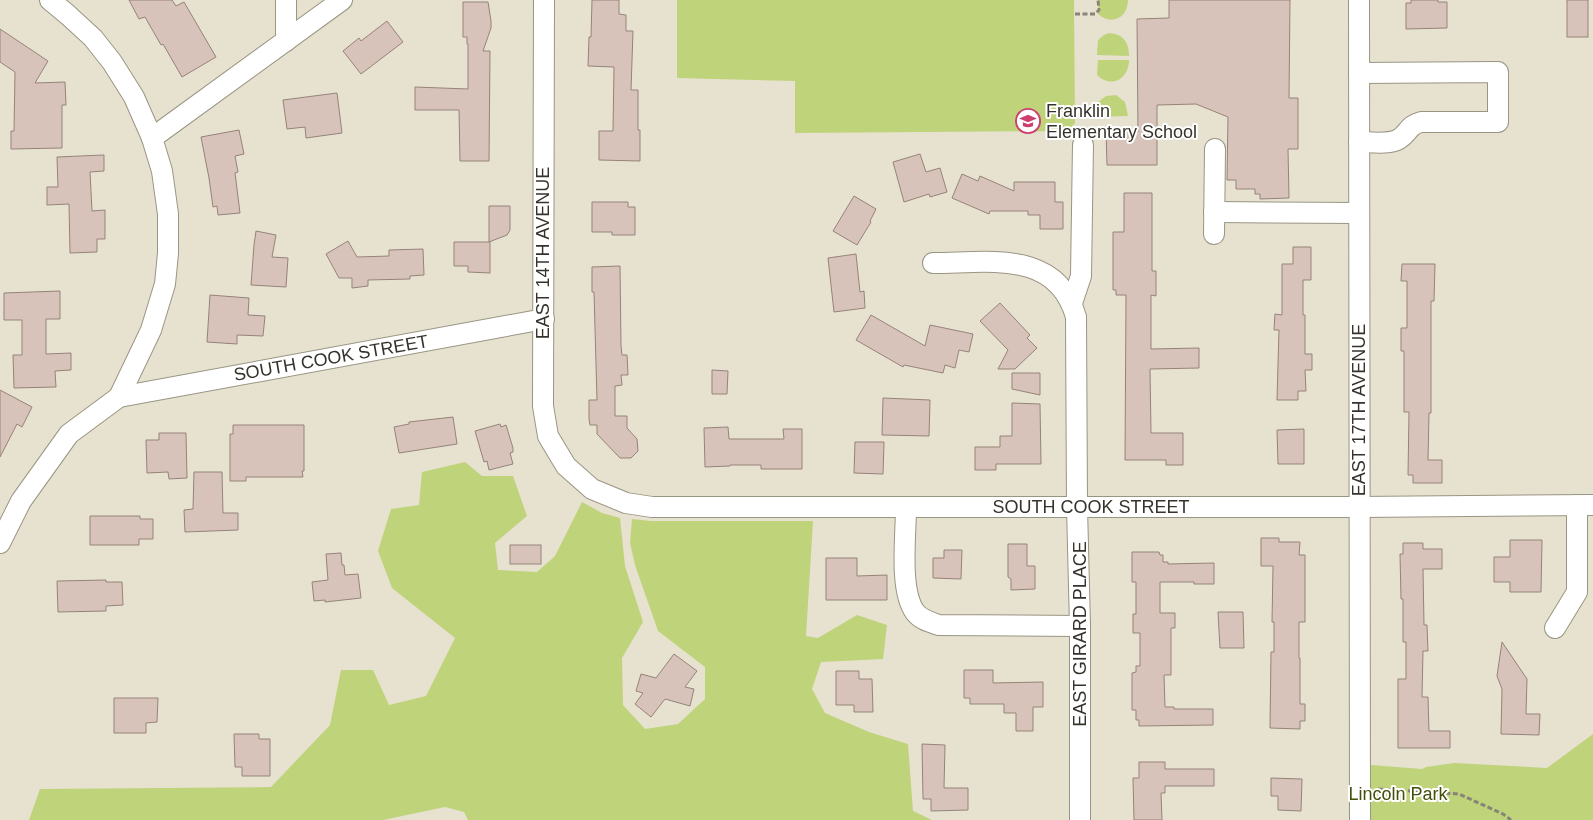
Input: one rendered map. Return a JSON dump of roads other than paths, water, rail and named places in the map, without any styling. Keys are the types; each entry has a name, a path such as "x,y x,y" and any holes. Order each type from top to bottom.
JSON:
{"street":[{"path":"0,543 22,500 69,434 119,397 151,330 166,284 168,214 162,171 152,138 134,97 112,62 87,32 50,0"},
{"path":"286,0 286,42"},
{"path":"152,138 342,0"},
{"name":"EAST 14TH AVENUE","path":"544,0 543,406 548,436 566,466 592,489"},
{"name":"EAST 17TH AVENUE","path":"1359,0 1360,820"},
{"path":"1359,73 1498,72 1498,122 1421,122 1413,124 1400,139 1388,142 1359,142"},
{"path":"1072,303 1081,276 1083,145"},
{"path":"1214,234 1215,149"},
{"path":"1214,212 1359,213"},
{"name":"EAST GIRARD PLACE","path":"934,263 1013,262 1035,267 1052,278 1065,291 1072,303 1076,317 1080,626 1080,820"},
{"name":"SOUTH COOK STREET","path":"119,397 544,319"},
{"name":"SOUTH COOK STREET","path":"592,489 626,503 652,506 906,508 1585,505"},
{"path":"1555,628 1576,592 1585,505"},
{"path":"906,508 905,586 916,613 926,621 939,625 1080,626"}],"place":[{"name":"Franklin Elementary School","path":"1028,121"}],"park label":[{"name":"Lincoln Park","path":"1398,794"}]}
